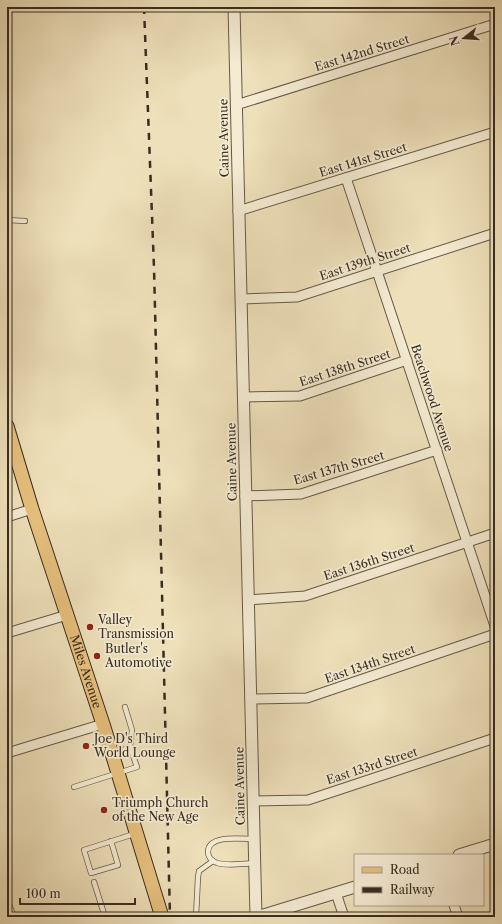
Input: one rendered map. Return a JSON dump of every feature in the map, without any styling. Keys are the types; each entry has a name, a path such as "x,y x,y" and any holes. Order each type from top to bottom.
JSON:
{"main road":[{"name":"Miles Avenue","path":"7,426 32,509 103,724 162,917"}],"street":[{"name":"Caine Avenue","path":"234,7 256,917"},
{"name":"East 142nd Street","path":"236,105 495,24"},
{"name":"East 141st Street","path":"238,211 495,132"},
{"name":"Beachwood Avenue","path":"346,178 495,626"},
{"name":"East 139th Street","path":"240,298 297,297 495,233"},
{"name":"East 138th Street","path":"243,397 300,396 407,360"},
{"name":"East 137th Street","path":"245,496 301,494 437,450"},
{"path":"7,517 32,509"},
{"name":"East 136th Street","path":"248,600 305,596 495,533"},
{"path":"7,633 67,615"},
{"name":"East 134th Street","path":"250,699 307,698 495,634"},
{"path":"7,753 103,724"},
{"name":"East 133rd Street","path":"253,801 308,800 495,738"},
{"path":"462,854 495,844"},
{"path":"256,917 354,887"},
{"path":"336,893 344,917"},
{"path":"454,906 458,917"}],"lane":[{"path":"7,220 25,221"},
{"path":"74,787 137,767 130,747 132,730 125,708"},
{"path":"112,754 130,747"},
{"path":"111,841 118,866 91,873 84,850 111,841 136,833"},
{"path":"254,838 219,839 212,842 208,848 208,854 213,861 221,864 255,864"},
{"path":"196,917 199,871 213,861"},
{"path":"94,882 104,917"},
{"path":"7,899 14,917"}],"railway":[{"path":"144,7 154,268 170,917"}],"place":[{"name":"Valley Transmission","path":"90,627"},
{"name":"Butler's Automotive","path":"97,656"},
{"name":"Joe D's Third World Lounge","path":"86,746"},
{"name":"Triumph Church of the New Age","path":"104,810"}]}
